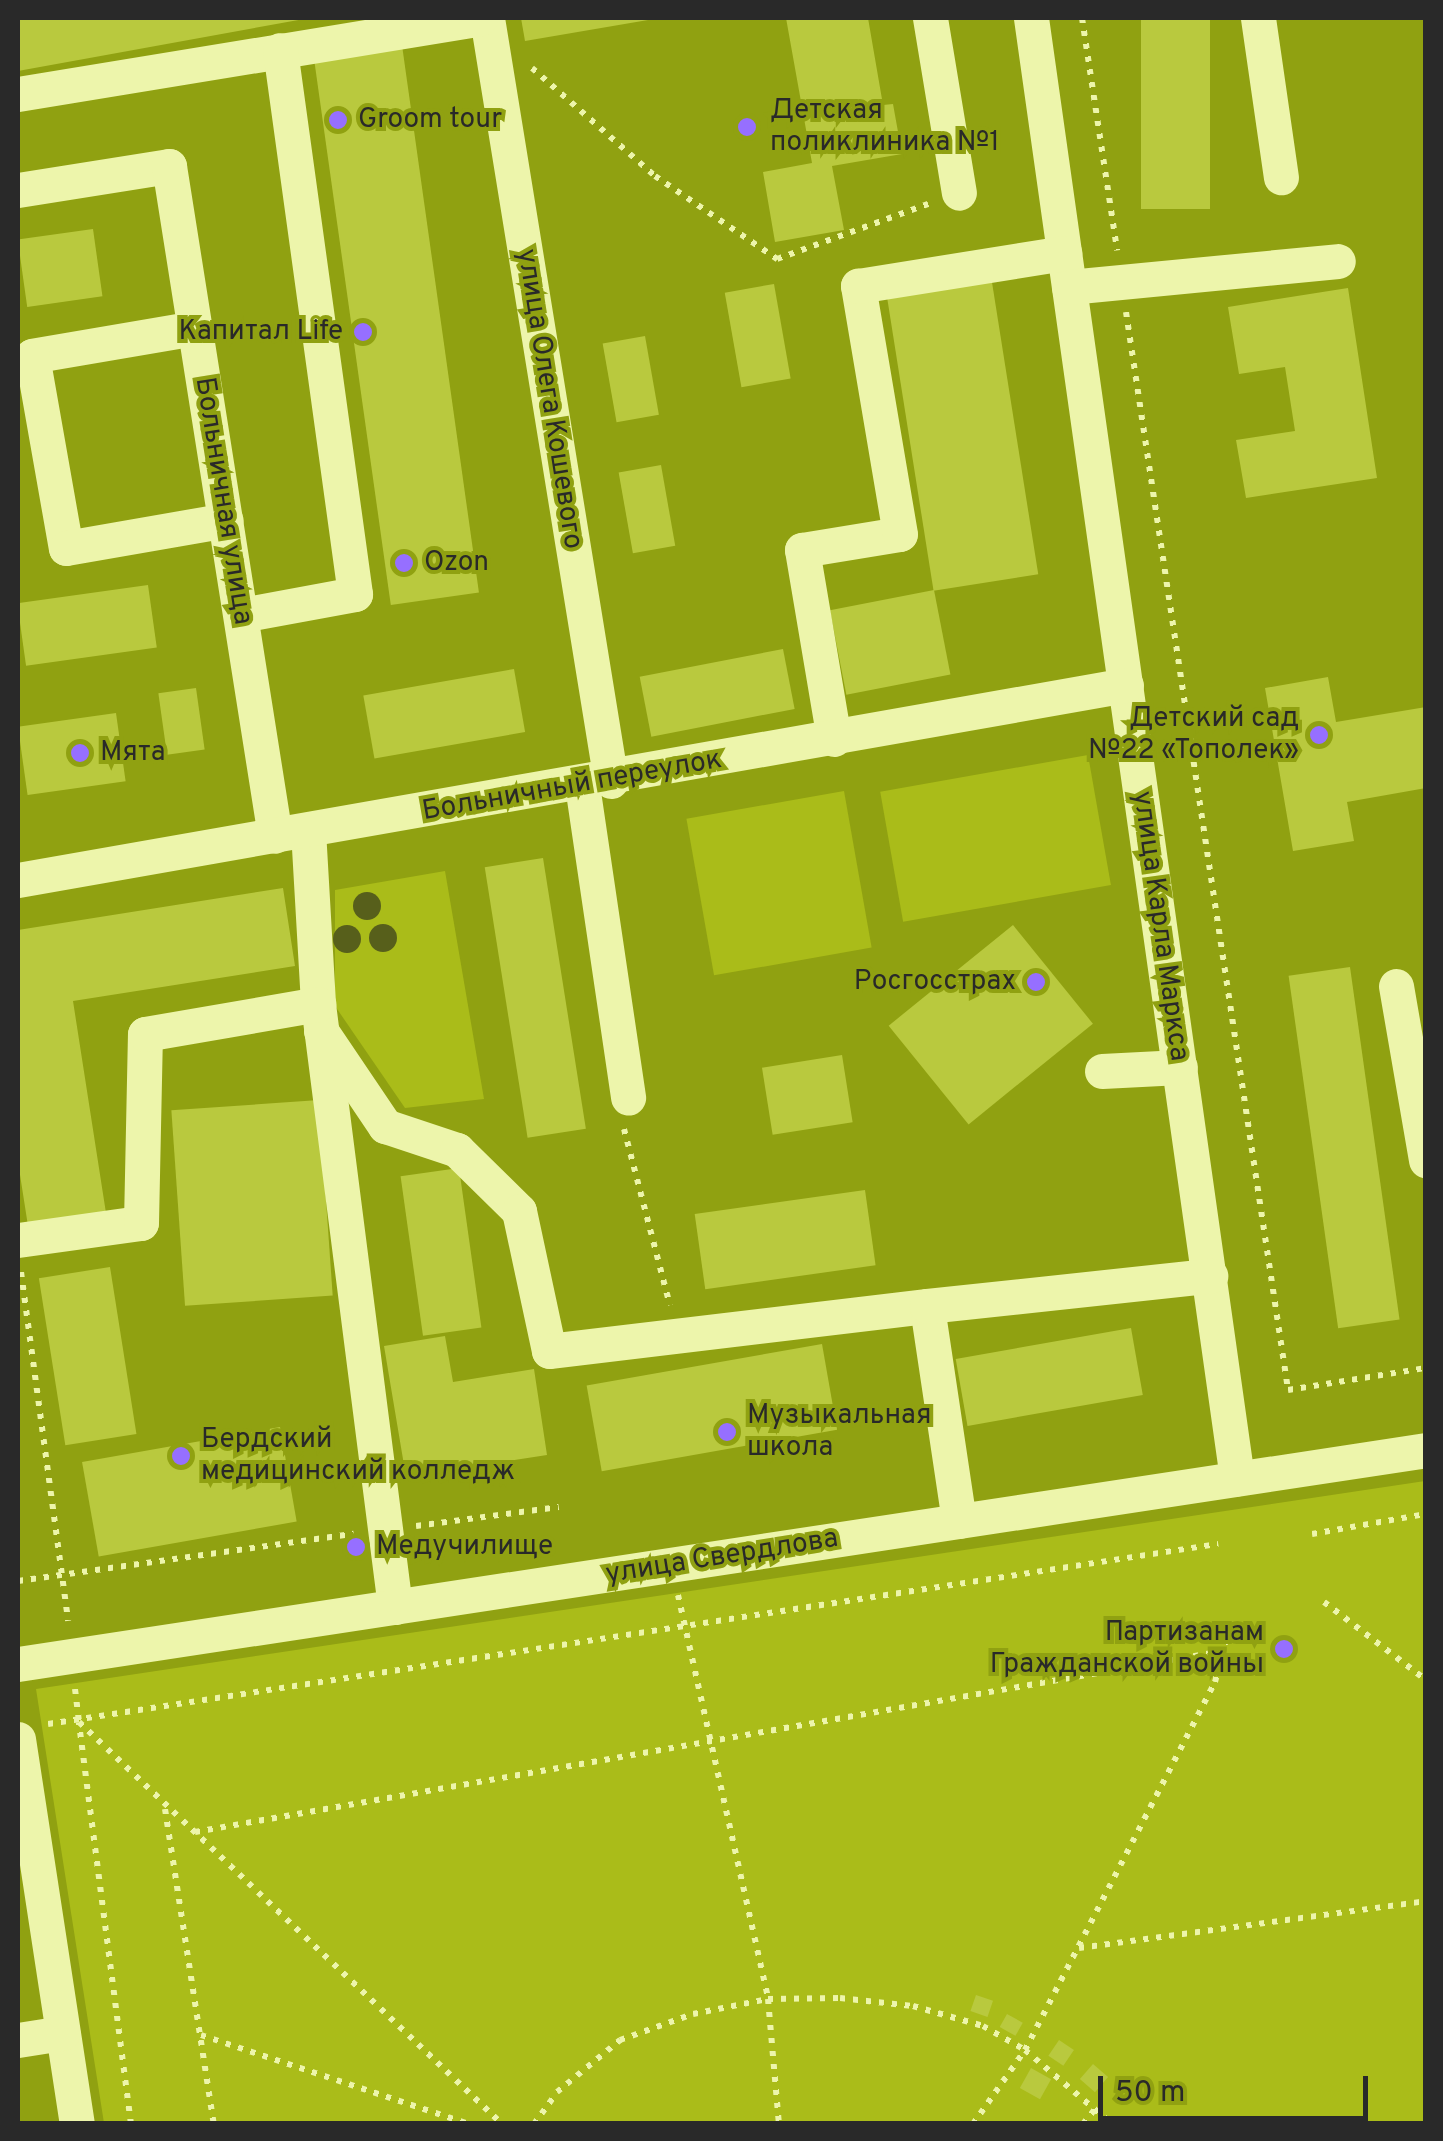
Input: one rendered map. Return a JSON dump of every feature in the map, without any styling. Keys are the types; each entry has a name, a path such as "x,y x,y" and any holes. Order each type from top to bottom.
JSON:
{"street":[{"path":"18,94 484,18"},
{"name":"улица Олега Кошевого","path":"484,18 597,783 628,1098"},
{"path":"930,18 958,193"},
{"name":"улица Карла Маркса","path":"1031,18 1237,1479"},
{"path":"1258,18 1282,177"},
{"path":"241,615 355,594 280,50"},
{"name":"Больничная улица","path":"18,190 170,166 241,615 292,833 320,1018 380,1530 395,1606"},
{"path":"834,739 802,550 900,534 858,286 1067,270 1122,282 1338,261"},
{"path":"195,328 32,356 66,548 226,520"},
{"name":"Больничный переулок","path":"18,880 597,783 1126,686"},
{"path":"1396,986 1426,1160"},
{"path":"19,1253 141,1224 146,1034 320,1018 385,1126 457,1150 519,1211 549,1351 1210,1276"},
{"path":"1102,1071 1180,1067"},
{"path":"927,1306 960,1521"},
{"name":"улица Свердлова","path":"18,1664 1426,1450"},
{"path":"18,1739 76,2124"},
{"path":"18,2040 62,2033"}],"path":[{"path":"1082,18 1288,1390 1426,1368"},
{"path":"522,56 655,176 777,258 958,193"},
{"path":"628,1098 623,1141 679,1336"},
{"path":"19,1253 131,2124"},
{"path":"18,1581 559,1507"},
{"path":"1312,1534 1426,1514"},
{"path":"79,1722 1218,1544"},
{"path":"672,1565 768,1999 779,2124"},
{"path":"1324,1602 1426,1680"},
{"path":"973,2124 1025,2050 1215,1682 1232,1620"},
{"path":"194,1832 1223,1650"},
{"path":"79,1722 164,1807 502,2124"},
{"path":"164,1807 214,2124"},
{"path":"1078,1948 1426,1901"},
{"path":"534,2124 557,2092 620,2040 692,2014 768,1999 913,2006 983,2026 1025,2050 1112,2124"},
{"path":"201,2035 468,2124"},
{"path":"1083,2124 1096,2107"}],"green space":[{"path":"1088,755 1111,885 903,922 880,792"},
{"path":"844,791 872,948 714,975 686,819"},
{"path":"445,871 484,1099 405,1108 335,1006 335,890"},
{"path":"1425,1481 1425,2123 104,2123 36,1689"}],"building":[{"path":"18,18 304,18 304,19 18,71"},
{"path":"521,18 648,18 648,20 525,41"},
{"path":"786,18 868,18 883,105 893,104 902,154 832,166 844,230 775,242 763,172 812,163"},
{"path":"1141,18 1210,18 1210,209 1141,209"},
{"path":"401,38 479,593 391,605 313,50"},
{"path":"93,229 102,296 27,307 18,240"},
{"path":"991,276 1038,574 934,591 886,293"},
{"path":"774,284 791,379 741,387 725,293"},
{"path":"1348,288 1377,478 1246,498 1236,440 1295,431 1285,367 1239,374 1228,307"},
{"path":"645,336 659,415 617,422 603,343"},
{"path":"661,465 675,546 633,553 619,472"},
{"path":"148,585 157,647 26,666 18,603"},
{"path":"934,590 950,674 846,695 830,610"},
{"path":"783,649 795,709 651,737 640,677"},
{"path":"514,669 525,732 374,759 363,696"},
{"path":"1328,677 1336,722 1426,707 1426,788 1347,802 1354,841 1293,851 1265,688"},
{"path":"196,688 205,749 167,755 158,693"},
{"path":"116,713 126,781 28,795 18,727"},
{"path":"543,858 586,1129 528,1138 485,867"},
{"path":"283,888 295,966 73,1001 106,1213 28,1226 18,1162 18,930"},
{"path":"1013,925 1093,1024 969,1124 889,1026"},
{"path":"1350,967 1400,1320 1338,1328 1289,976"},
{"path":"842,1055 853,1122 773,1135 762,1068"},
{"path":"319,1100 333,1296 185,1306 171,1110"},
{"path":"459,1168 481,1327 423,1336 401,1176"},
{"path":"865,1190 876,1265 705,1289 695,1214"},
{"path":"110,1267 136,1434 65,1445 39,1278"},
{"path":"1131,1328 1143,1395 968,1426 956,1359"},
{"path":"445,1336 453,1382 534,1369 547,1455 406,1477 384,1346"},
{"path":"822,1344 837,1430 602,1471 587,1386"},
{"path":"280,1427 297,1522 99,1556 82,1462"},
{"path":"976,1995 993,2001 987,2017 970,2011"},
{"path":"1007,2014 1023,2023 1015,2036 1000,2027"},
{"path":"1059,2040 1074,2050 1063,2066 1048,2056"},
{"path":"1093,2064 1108,2077 1095,2092 1080,2079"},
{"path":"1031,2068 1051,2079 1040,2099 1020,2088"}],"place":[{"name":"Groom tour","path":"338,120"},
{"name":"Детская поликлиника №1","path":"747,127"},
{"name":"Капитал Life","path":"363,332"},
{"name":"Ozon","path":"404,563"},
{"name":"Детский сад №22 «Тополек»","path":"1319,735"},
{"name":"Мята","path":"80,753"},
{"name":"Росгосстрах","path":"1036,982"},
{"name":"Музыкальная школа","path":"727,1432"},
{"name":"Бердский медицинский колледж","path":"181,1456"},
{"name":"Медучилище","path":"356,1547"},
{"name":"Партизанам Гражданской войны","path":"1284,1649"}]}
